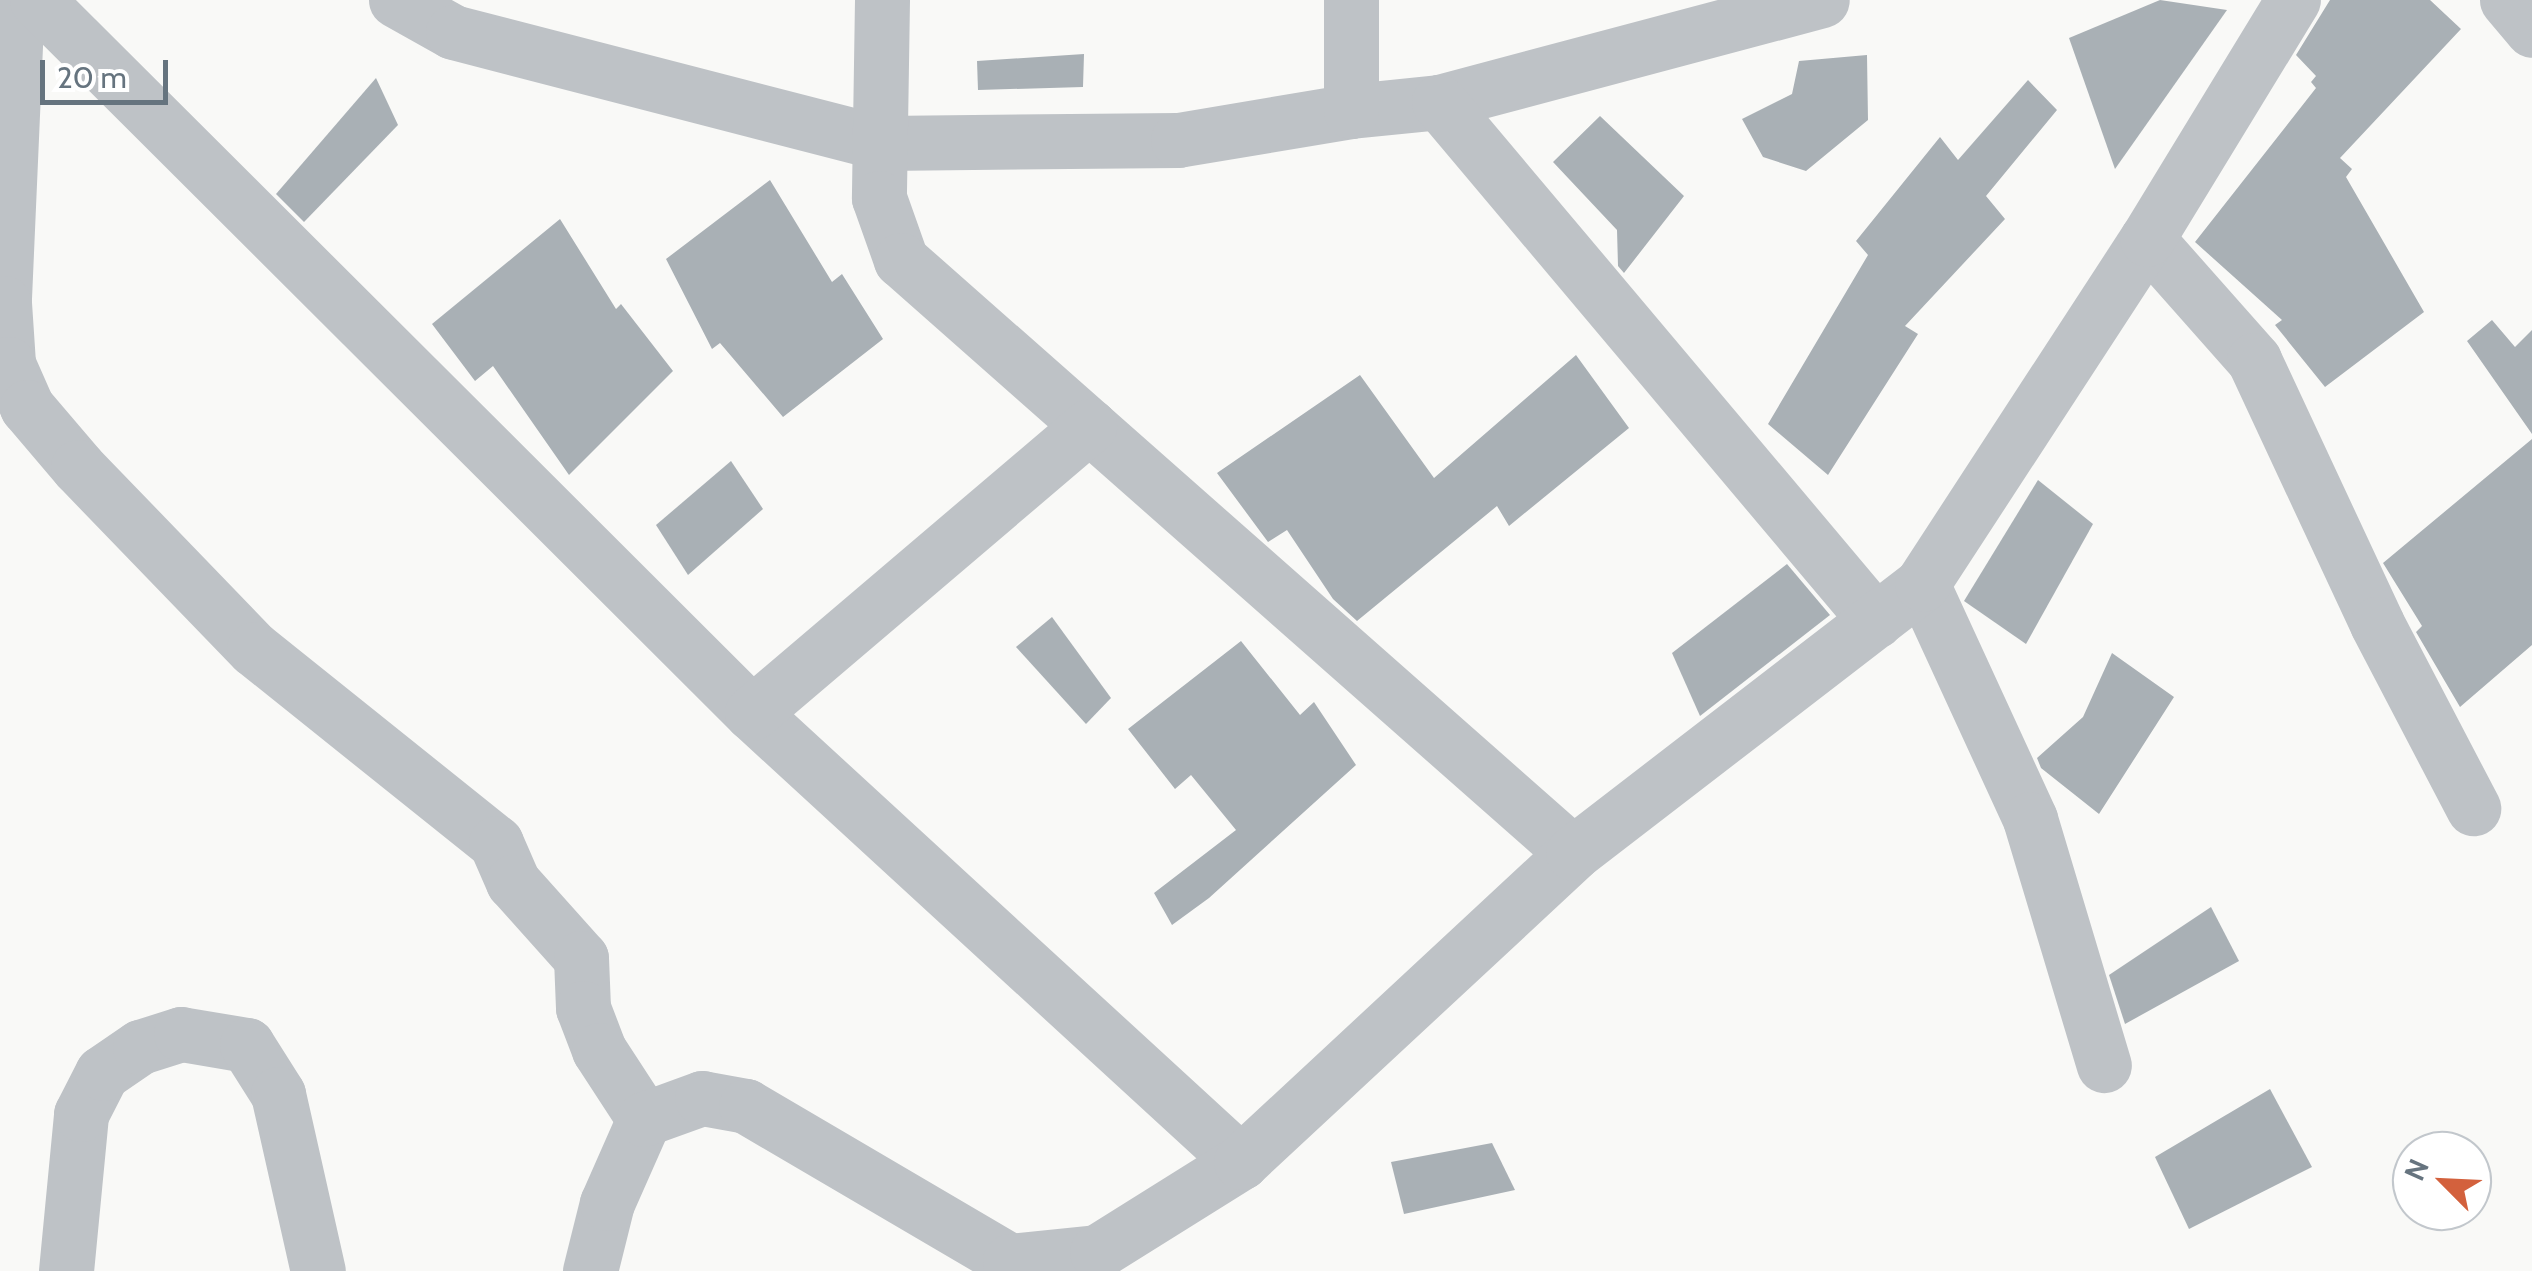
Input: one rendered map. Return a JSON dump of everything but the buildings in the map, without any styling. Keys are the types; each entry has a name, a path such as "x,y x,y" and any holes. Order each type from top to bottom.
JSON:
{"street":[{"path":"17,0 4,304 8,364 26,406 78,468 254,649 496,843 513,882 581,958 583,1008 599,1050 644,1119"},
{"path":"38,0 752,712 1241,1162"},
{"path":"396,0 883,142 1178,140 1350,111 1439,102 1805,2"},
{"path":"882,0 883,142 879,198 901,260 1572,853"},
{"path":"1350,111 1351,0"},
{"path":"590,1271 607,1203 644,1119 702,1098 746,1106 1010,1261 1097,1252 1241,1162 1572,853 1922,584 2147,239 2293,0"},
{"path":"2507,0 2532,30"},
{"path":"1439,102 1876,621"},
{"path":"2147,239 2254,360 2377,624 2473,808"},
{"path":"752,712 1089,426"},
{"path":"1922,584 2030,819 2104,1064"},
{"path":"66,1271 82,1114 102,1073 140,1047 181,1034 247,1045 278,1094 318,1271"}]}
